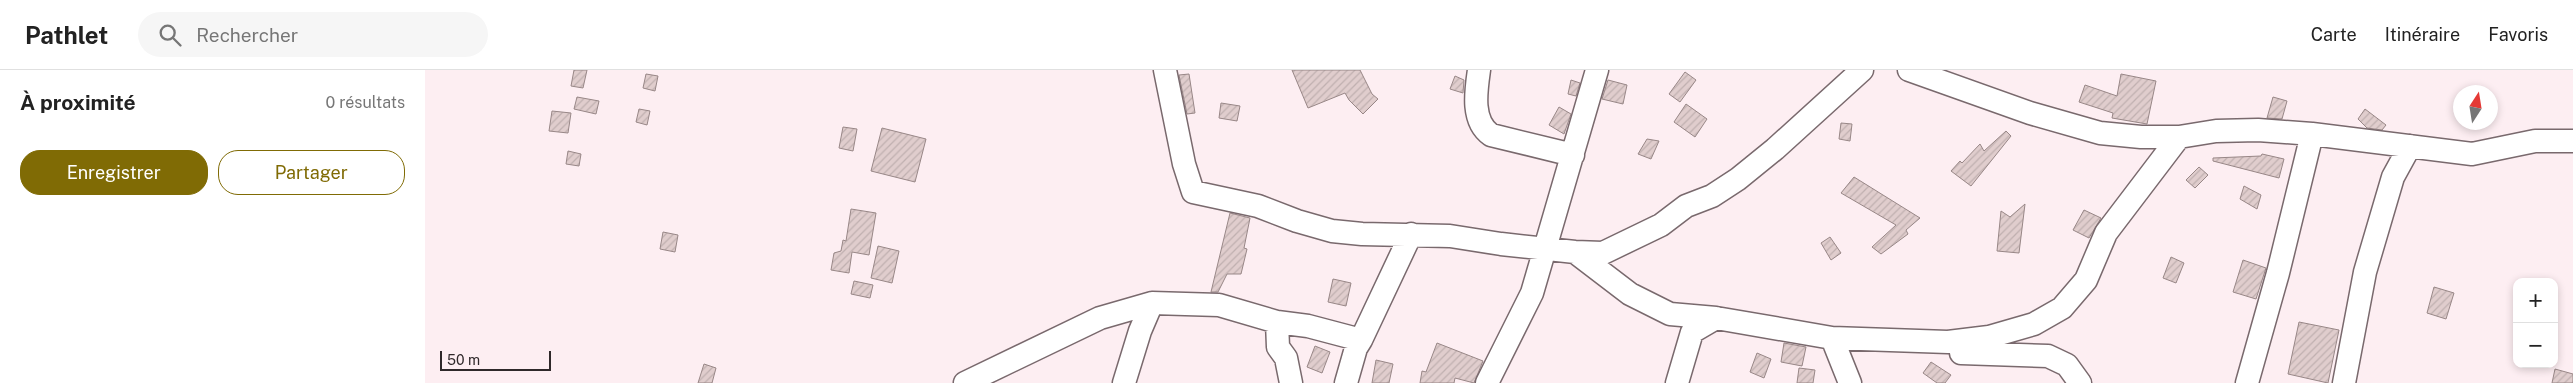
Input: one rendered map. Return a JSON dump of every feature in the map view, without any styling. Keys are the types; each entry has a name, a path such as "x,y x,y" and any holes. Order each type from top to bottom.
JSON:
{"street":[{"path":"1165,70 1184,164 1193,192 1258,206 1297,221 1332,231 1363,234 1411,234 1575,252 1603,253 1661,225 1686,206 1711,196 1775,149 1861,70"},
{"path":"1479,70 1476,108 1484,130 1491,135 1573,155"},
{"path":"1487,383 1532,293 1597,70"},
{"path":"1909,70 2030,113 2100,133 2141,137 2179,137 2216,132 2258,130 2312,134 2472,154 2535,141 2573,141"},
{"path":"2247,383 2278,272 2312,134"},
{"path":"1575,252 1630,294 1670,314 1716,318 1832,338 1948,342 1989,337 2034,324 2062,308 2086,280 2106,233 2179,137"},
{"path":"2344,383 2365,272 2393,177 2410,146"},
{"path":"1346,383 1356,348 1411,234"},
{"path":"965,383 1100,318 1152,303 1219,305 1277,322 1308,326 1361,340"},
{"path":"1125,383 1140,331 1152,303"},
{"path":"1677,383 1692,332 1716,318"},
{"path":"1277,322 1278,347 1286,358 1291,383"},
{"path":"1832,338 1850,383"},
{"path":"1890,340 1918,356 1978,352 2048,356 2067,365 2079,383"}],"building":[{"path":"574,70 587,70 583,88 571,86"},
{"path":"1292,70 1360,70 1372,94 1378,99 1363,114 1349,100 1345,93 1308,108"},
{"path":"1685,72 1696,80 1680,102 1669,94"},
{"path":"646,74 658,76 655,91 643,88"},
{"path":"1189,74 1195,113 1187,114 1179,75"},
{"path":"2121,74 2156,81 2147,124 2112,118 2113,113 2079,102 2085,85 2117,96"},
{"path":"1455,76 1464,80 1463,93 1450,89"},
{"path":"1571,80 1580,83 1576,96 1568,94"},
{"path":"1608,80 1627,85 1623,104 1602,99"},
{"path":"577,97 599,101 596,114 574,109"},
{"path":"2273,97 2287,101 2282,119 2267,118"},
{"path":"1221,103 1240,106 1237,121 1219,118"},
{"path":"1686,104 1707,119 1695,137 1674,122"},
{"path":"1559,107 1571,114 1564,134 1549,125"},
{"path":"639,109 650,111 647,125 636,122"},
{"path":"2365,109 2386,125 2382,130 2367,128 2358,119"},
{"path":"552,111 571,113 568,133 549,131"},
{"path":"1841,123 1852,124 1850,141 1839,139"},
{"path":"843,127 857,129 853,151 839,148"},
{"path":"882,128 926,139 915,182 871,171"},
{"path":"2006,131 2011,136 1971,186 1951,171 1960,161 1962,163 1980,144 1984,151"},
{"path":"1647,139 1659,141 1651,159 1638,154"},
{"path":"568,151 581,154 579,166 566,164"},
{"path":"2262,154 2284,159 2279,178 2213,161 2213,158 2261,156"},
{"path":"2199,167 2208,175 2195,188 2186,180"},
{"path":"1854,177 1920,218 1906,230 1908,234 1881,254 1872,247 1896,225 1841,193"},
{"path":"2244,186 2261,195 2257,209 2240,199"},
{"path":"2025,204 2019,253 1997,251 2001,211 2010,217"},
{"path":"851,209 876,213 869,255 852,252 849,273 831,270 834,253 841,251 843,240 846,241"},
{"path":"2084,210 2101,218 2089,238 2073,230"},
{"path":"1230,213 1250,218 1244,248 1247,249 1241,274 1227,274 1218,292 1211,292"},
{"path":"663,232 678,235 675,252 660,249"},
{"path":"1830,237 1841,253 1831,260 1821,243"},
{"path":"878,246 899,251 892,283 871,278"},
{"path":"2171,257 2184,263 2176,283 2163,278"},
{"path":"2243,260 2266,268 2256,299 2233,292"},
{"path":"1333,279 1351,283 1346,306 1328,302"},
{"path":"854,281 873,285 870,298 851,294"},
{"path":"2434,287 2454,293 2446,319 2427,313"},
{"path":"2299,322 2339,330 2328,383 2288,374"},
{"path":"1437,343 1483,361 1474,383 1455,378 1454,383 1420,383 1422,371 1426,372"},
{"path":"1784,343 1806,347 1802,366 1781,362"},
{"path":"1315,346 1330,352 1322,373 1307,367"},
{"path":"1757,353 1771,359 1764,378 1750,372"},
{"path":"1376,360 1393,364 1389,383 1372,383"},
{"path":"1931,362 1951,375 1945,383 1937,383 1923,373"},
{"path":"704,364 716,368 712,383 698,383"},
{"path":"1799,368 1815,370 1813,383 1797,383"},
{"path":"2555,369 2573,374 2573,383 2552,383"}]}
